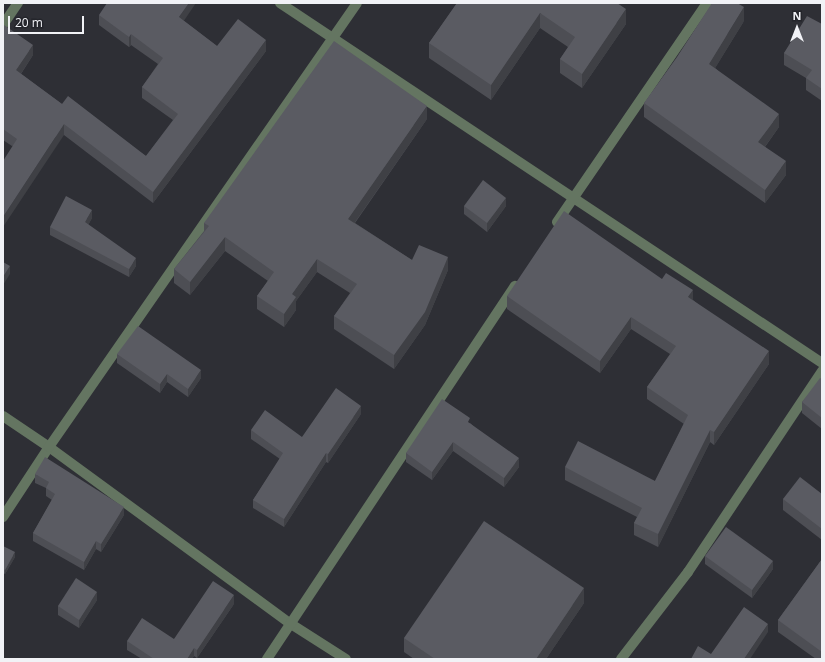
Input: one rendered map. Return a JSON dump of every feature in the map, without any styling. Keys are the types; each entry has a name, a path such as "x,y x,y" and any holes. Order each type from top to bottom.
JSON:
{"street":[{"path":"3,25 18,3"},
{"path":"280,3 572,199 822,363"},
{"path":"3,517 49,447 357,3"},
{"path":"550,232 707,3"},
{"path":"267,659 520,278"},
{"path":"621,659 688,572 822,371"},
{"path":"3,416 49,447 291,624 346,659"}],"building":[{"path":"107,3 189,3 179,17 217,46 238,19 266,40 153,192 64,124 3,217 3,161 17,139 3,129 4,25 33,45 16,70 62,104 68,96 146,156 178,114 142,87 163,58 131,34 129,37 99,15"},
{"path":"457,3 617,3 626,9 582,74 560,59 575,37 540,13 491,85 429,43"},
{"path":"712,3 737,3 744,7 709,64 779,114 758,142 786,161 765,190 644,103 677,57"},
{"path":"807,16 822,24 822,89 806,78 812,70 784,53"},
{"path":"334,41 427,106 348,219 412,260 419,245 448,257 425,312 394,355 334,316 357,284 317,259 292,294 296,297 284,314 257,296 274,272 225,237 190,282 174,269 209,226 204,223"},
{"path":"483,180 506,198 487,223 464,206"},
{"path":"66,196 92,210 85,222 136,258 129,269 50,227"},
{"path":"564,211 662,279 666,273 693,290 688,297 769,351 714,432 710,430 658,534 634,523 642,508 565,467 578,441 655,481 688,415 647,387 676,346 631,317 600,361 507,296"},
{"path":"3,262 10,266 3,277"},
{"path":"138,326 201,370 188,389 167,374 160,384 117,354"},
{"path":"820,378 822,379 822,418 802,402"},
{"path":"336,388 361,406 328,454 326,453 284,519 253,500 283,453 251,430 265,410 302,437"},
{"path":"442,399 470,418 468,422 519,458 504,478 453,442 432,472 406,453"},
{"path":"45,457 124,507 101,544 96,541 84,562 33,533 55,494 46,488 49,482 35,474"},
{"path":"800,477 822,494 822,529 783,499"},
{"path":"484,521 584,588 536,659 435,659 404,638"},
{"path":"726,527 773,561 752,590 705,556"},
{"path":"3,546 15,552 5,570 3,569"},
{"path":"822,559 822,652 778,620"},
{"path":"76,578 97,592 79,620 58,606"},
{"path":"213,581 234,595 197,650 194,648 187,659 154,659 127,641 142,618 174,639"},
{"path":"744,607 768,624 744,659 691,659 698,646 711,654"}]}
